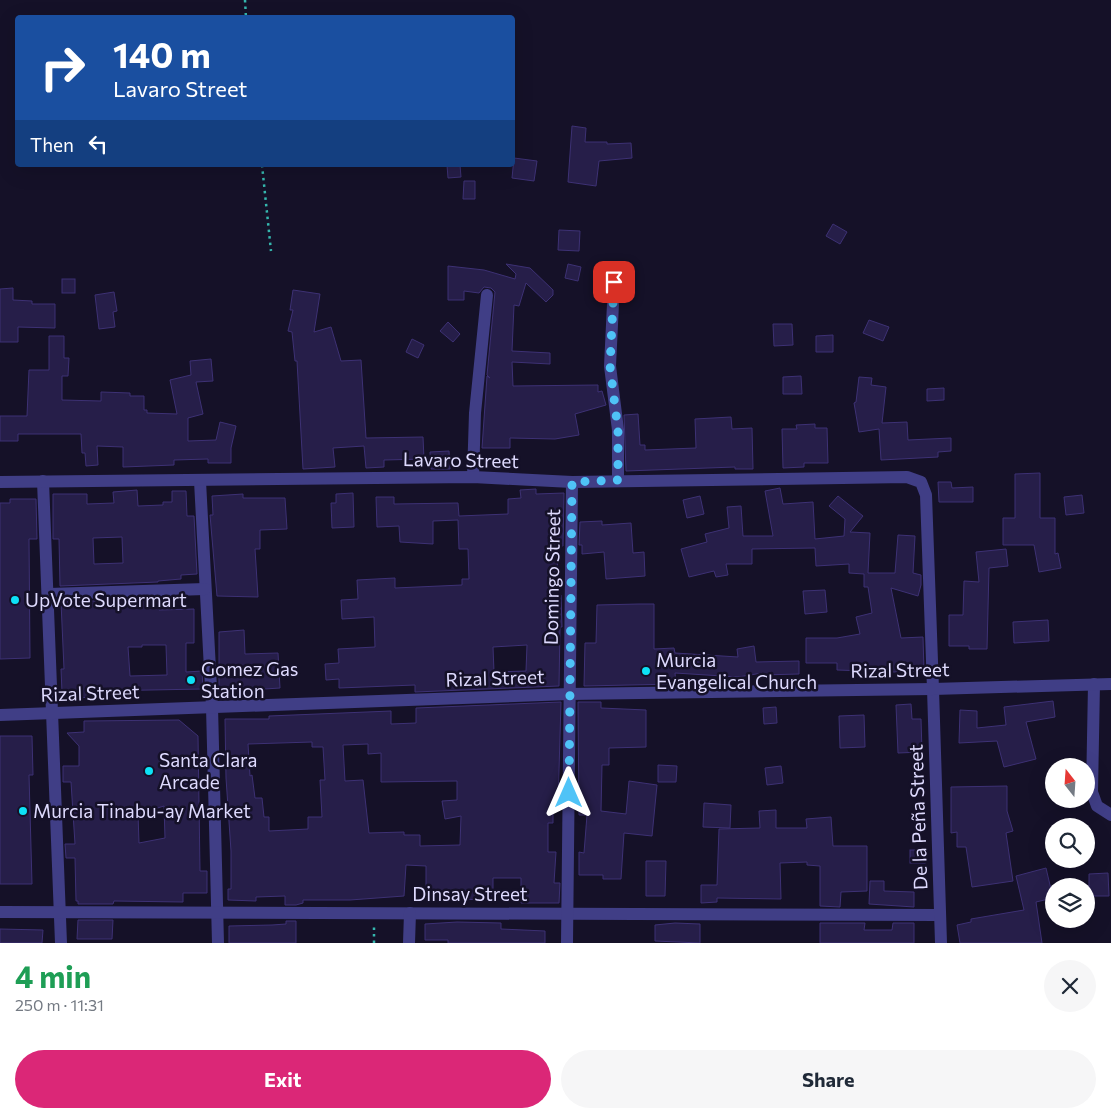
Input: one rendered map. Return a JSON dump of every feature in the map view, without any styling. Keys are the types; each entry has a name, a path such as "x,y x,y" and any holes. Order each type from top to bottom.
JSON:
{"street":[{"path":"614,282 610,366 618,430 618,480"},
{"path":"474,477 475,413 487,295"},
{"name":"Lavaro Street","path":"0,482 474,477 572,482 907,477 922,482"},
{"path":"43,481 49,594 50,714 61,943"},
{"path":"200,481 212,707 218,943"},
{"name":"Domingo Street","path":"568,943 572,482"},
{"name":"De la Peña Street","path":"922,482 926,495 941,943"},
{"path":"49,594 205,589"},
{"path":"1094,684 1092,792 1097,806 1111,815"},
{"name":"Rizal Street","path":"0,714 50,714 569,694 933,689 1111,684"},
{"name":"Dinsay Street","path":"0,912 217,914 568,912 940,915"},
{"path":"408,943 410,913"}],"path":[{"path":"244,0 246,15"},
{"path":"262,167 271,251"}],"building":[{"path":"572,126 586,128 585,142 607,142 607,144 631,143 632,158 599,161 596,186 568,182"},
{"path":"515,158 537,161 534,181 512,178"},
{"path":"447,167 460,167 461,177 448,178"},
{"path":"464,181 475,181 475,199 463,199"},
{"path":"833,224 847,232 840,244 826,236"},
{"path":"559,230 580,231 579,251 558,250"},
{"path":"506,264 530,268 553,290 553,295 546,302 526,283 519,306 514,305 512,351 550,353 550,364 512,362 513,386 598,385 598,392 602,391 606,405 575,414 579,435 555,439 510,438 510,448 482,448 487,376 490,378 487,375 495,292 491,288 484,287 479,293 464,291 464,300 448,300 448,266 484,270 515,279 516,274"},
{"path":"568,264 581,267 578,281 565,278"},
{"path":"62,279 75,279 75,293 62,293"},
{"path":"13,288 13,300 32,301 32,304 55,304 55,328 18,327 18,342 0,342 0,289"},
{"path":"293,290 320,294 314,332 331,327 341,361 361,360 366,438 423,437 424,459 384,460 384,467 366,468 364,446 333,448 335,467 303,469 297,361 295,361 292,332 288,331 293,310 290,310"},
{"path":"114,292 117,311 113,312 115,327 99,329 95,295"},
{"path":"869,320 889,327 883,341 863,333"},
{"path":"448,322 460,334 453,342 440,331"},
{"path":"773,324 792,324 793,345 774,346"},
{"path":"833,335 833,352 816,352 816,336"},
{"path":"49,336 64,336 64,358 69,358 68,376 62,376 62,400 101,401 101,392 130,393 130,396 144,396 144,410 147,410 147,413 177,414 170,380 191,375 190,361 211,359 213,381 196,382 203,414 188,418 188,441 216,440 220,422 236,426 231,448 231,463 208,463 208,459 174,460 174,465 123,467 123,447 97,446 98,465 86,466 85,453 82,453 81,434 18,434 18,441 0,441 0,416 27,416 29,370 49,370"},
{"path":"412,339 424,345 418,358 406,352"},
{"path":"801,376 802,394 783,394 783,377"},
{"path":"859,377 872,378 871,385 886,387 882,423 907,422 908,440 951,438 951,451 938,452 938,457 881,460 879,429 859,432 854,403 856,402"},
{"path":"944,388 944,400 927,401 927,389"},
{"path":"638,414 640,445 645,445 645,450 696,448 695,419 731,417 732,429 752,428 753,469 735,469 735,467 626,471 624,415"},
{"path":"815,424 815,428 827,428 828,463 804,463 804,467 783,468 782,429 797,429 796,425"},
{"path":"449,451 450,469 431,469 430,452"},
{"path":"1040,473 1040,518 1055,518 1055,554 1058,553 1061,568 1039,572 1034,545 1003,545 1003,518 1015,518 1015,474"},
{"path":"938,482 951,482 952,488 973,487 973,502 939,502"},
{"path":"780,488 783,504 813,502 815,539 844,536 845,519 829,506 838,496 863,516 850,532 870,533 868,573 895,573 898,535 915,536 913,573 921,575 918,596 891,588 901,638 923,637 924,671 837,670 837,663 806,663 806,638 837,638 860,634 856,617 872,613 868,587 864,587 864,574 849,573 849,564 816,566 815,548 752,549 752,564 726,564 728,575 716,577 714,571 689,577 681,549 707,542 705,534 729,528 727,507 741,506 743,536 773,536 765,491"},
{"path":"536,489 536,494 564,493 563,546 557,546 558,595 561,595 562,627 560,627 559,686 415,692 415,685 339,688 339,679 326,680 325,664 339,663 338,649 375,647 374,617 342,619 341,600 358,599 357,580 395,578 395,588 462,585 462,579 469,579 468,549 459,549 458,520 433,521 433,544 400,542 399,526 377,527 376,497 394,497 394,504 458,503 459,516 508,514 508,499 521,498 520,490","holes":["527,645 526,671 494,672 493,647"]},
{"path":"137,490 138,506 163,505 163,502 172,502 172,491 186,491 187,516 194,516 197,574 181,575 181,579 158,582 60,586 59,539 53,539 53,494 87,494 87,504 114,503 113,492","holes":["122,537 123,563 94,564 93,538"]},
{"path":"353,493 354,527 332,528 331,503 336,503 336,494"},
{"path":"243,494 243,498 285,498 287,529 260,530 260,549 255,549 258,597 217,596 210,515 213,515 212,496"},
{"path":"1082,495 1084,513 1066,515 1064,497"},
{"path":"700,496 704,514 687,518 683,500"},
{"name":"UpVote Supermart","path":"10,499 36,499 37,539 29,539 30,658 0,659 0,503 10,503"},
{"path":"602,521 602,525 631,523 633,553 644,552 645,576 606,579 604,552 582,554 582,545 579,545 580,522"},
{"path":"1006,549 1008,566 989,568 987,649 969,649 969,646 949,646 949,615 963,615 964,581 979,582 976,552"},
{"path":"825,590 827,612 805,614 803,591"},
{"path":"159,599 159,610 194,609 194,643 186,643 186,672 202,671 203,689 97,691 98,697 67,698 62,692 61,669 64,669 61,602","holes":["166,645 167,675 130,676 128,647"]},
{"path":"654,604 654,649 674,648 675,653 738,657 737,649 754,646 756,662 799,661 799,674 762,675 762,673 738,677 675,673 676,684 584,686 585,643 596,643 597,605"},
{"path":"1048,620 1049,641 1014,643 1013,622"},
{"path":"244,630 245,654 278,653 280,688 219,692 219,632"},
{"path":"1053,701 1055,717 1026,722 1036,759 1004,767 997,741 959,743 960,710 977,711 977,728 1006,725 1004,707"},
{"path":"561,702 558,805 553,805 553,823 548,823 548,852 556,852 554,883 560,883 559,903 521,903 521,878 493,878 493,900 454,899 454,894 426,893 426,866 406,865 404,896 350,900 303,900 303,903 296,905 285,905 285,896 256,897 256,901 228,900 228,889 231,889 231,851 226,778 225,719 269,719 269,716 391,711 391,724 416,723 416,708","holes":["312,742 312,747 323,747 325,780 320,780 322,817 308,817 308,829 269,831 269,817 264,817 262,798 255,798 252,775 250,776 248,744","368,744 368,754 381,753 381,782 457,781 457,800 442,801 445,819 461,816 460,845 420,846 420,835 404,835 404,832 369,833 363,780 345,781 343,745"]},
{"path":"578,702 601,702 601,708 646,710 646,747 609,748 609,765 602,765 601,811 626,814 629,781 657,785 652,836 624,833 621,879 603,879 603,875 579,875 579,852 584,853 587,815 579,815"},
{"path":"911,704 912,719 921,719 922,752 898,753 896,705"},
{"path":"776,707 777,723 764,724 763,708"},
{"path":"864,715 865,747 840,748 839,716"},
{"path":"179,720 198,736 200,871 207,871 207,893 183,893 183,902 114,901 113,904 78,904 78,901 76,901 75,858 66,858 65,844 75,844 71,782 63,782 63,766 79,766 79,746 67,733 84,732 84,721","holes":["164,806 165,838 139,843 138,814"]},
{"path":"0,736 32,736 33,775 29,775 32,884 0,884"},
{"path":"658,765 677,766 676,782 658,782"},
{"path":"781,766 783,783 767,785 765,768"},
{"path":"1007,786 1007,811 1013,831 1006,833 1013,881 972,887 966,847 957,847 957,832 951,833 951,787"},
{"path":"704,803 731,805 730,828 703,827"},
{"path":"776,810 776,828 807,828 806,819 831,817 833,846 867,846 867,891 841,892 840,907 820,906 820,866 807,865 807,862 780,863 781,899 717,898 717,902 701,903 701,885 717,885 719,829 760,828 759,811"},
{"path":"910,850 925,850 925,863 910,863"},
{"path":"646,861 666,861 665,896 646,896"},
{"path":"1046,868 1048,878 1045,878 1045,900 1036,902 1042,943 960,943 957,925 971,922 971,919 1024,910 1016,876"},
{"path":"1108,873 1109,896 1095,896 1095,878 1089,878 1089,874"},
{"path":"870,881 884,881 884,891 914,892 914,907 869,904"},
{"path":"78,920 113,920 112,939 77,939"},
{"path":"286,921 296,921 296,943 229,943 229,926 286,924"},
{"path":"457,922 501,923 501,929 545,931 545,943 448,943 448,940 425,940 425,924"},
{"path":"675,923 700,924 700,943 655,941 655,925"},
{"path":"820,923 865,923 864,930 892,930 893,923 914,923 914,943 820,943"},
{"path":"0,929 43,930 42,943 0,943"}],"place":[{"name":"UpVote Supermart","path":"15,600"},
{"name":"Murcia Evangelical Church","path":"646,671"},
{"name":"Gomez Gas Station","path":"191,680"},
{"name":"Santa Clara Arcade","path":"149,771"},
{"name":"Murcia Tinabu-ay Market","path":"23,811"}],"route":[{"path":"569,793 572,482 618,480 618,430 610,366 614,282"}]}
